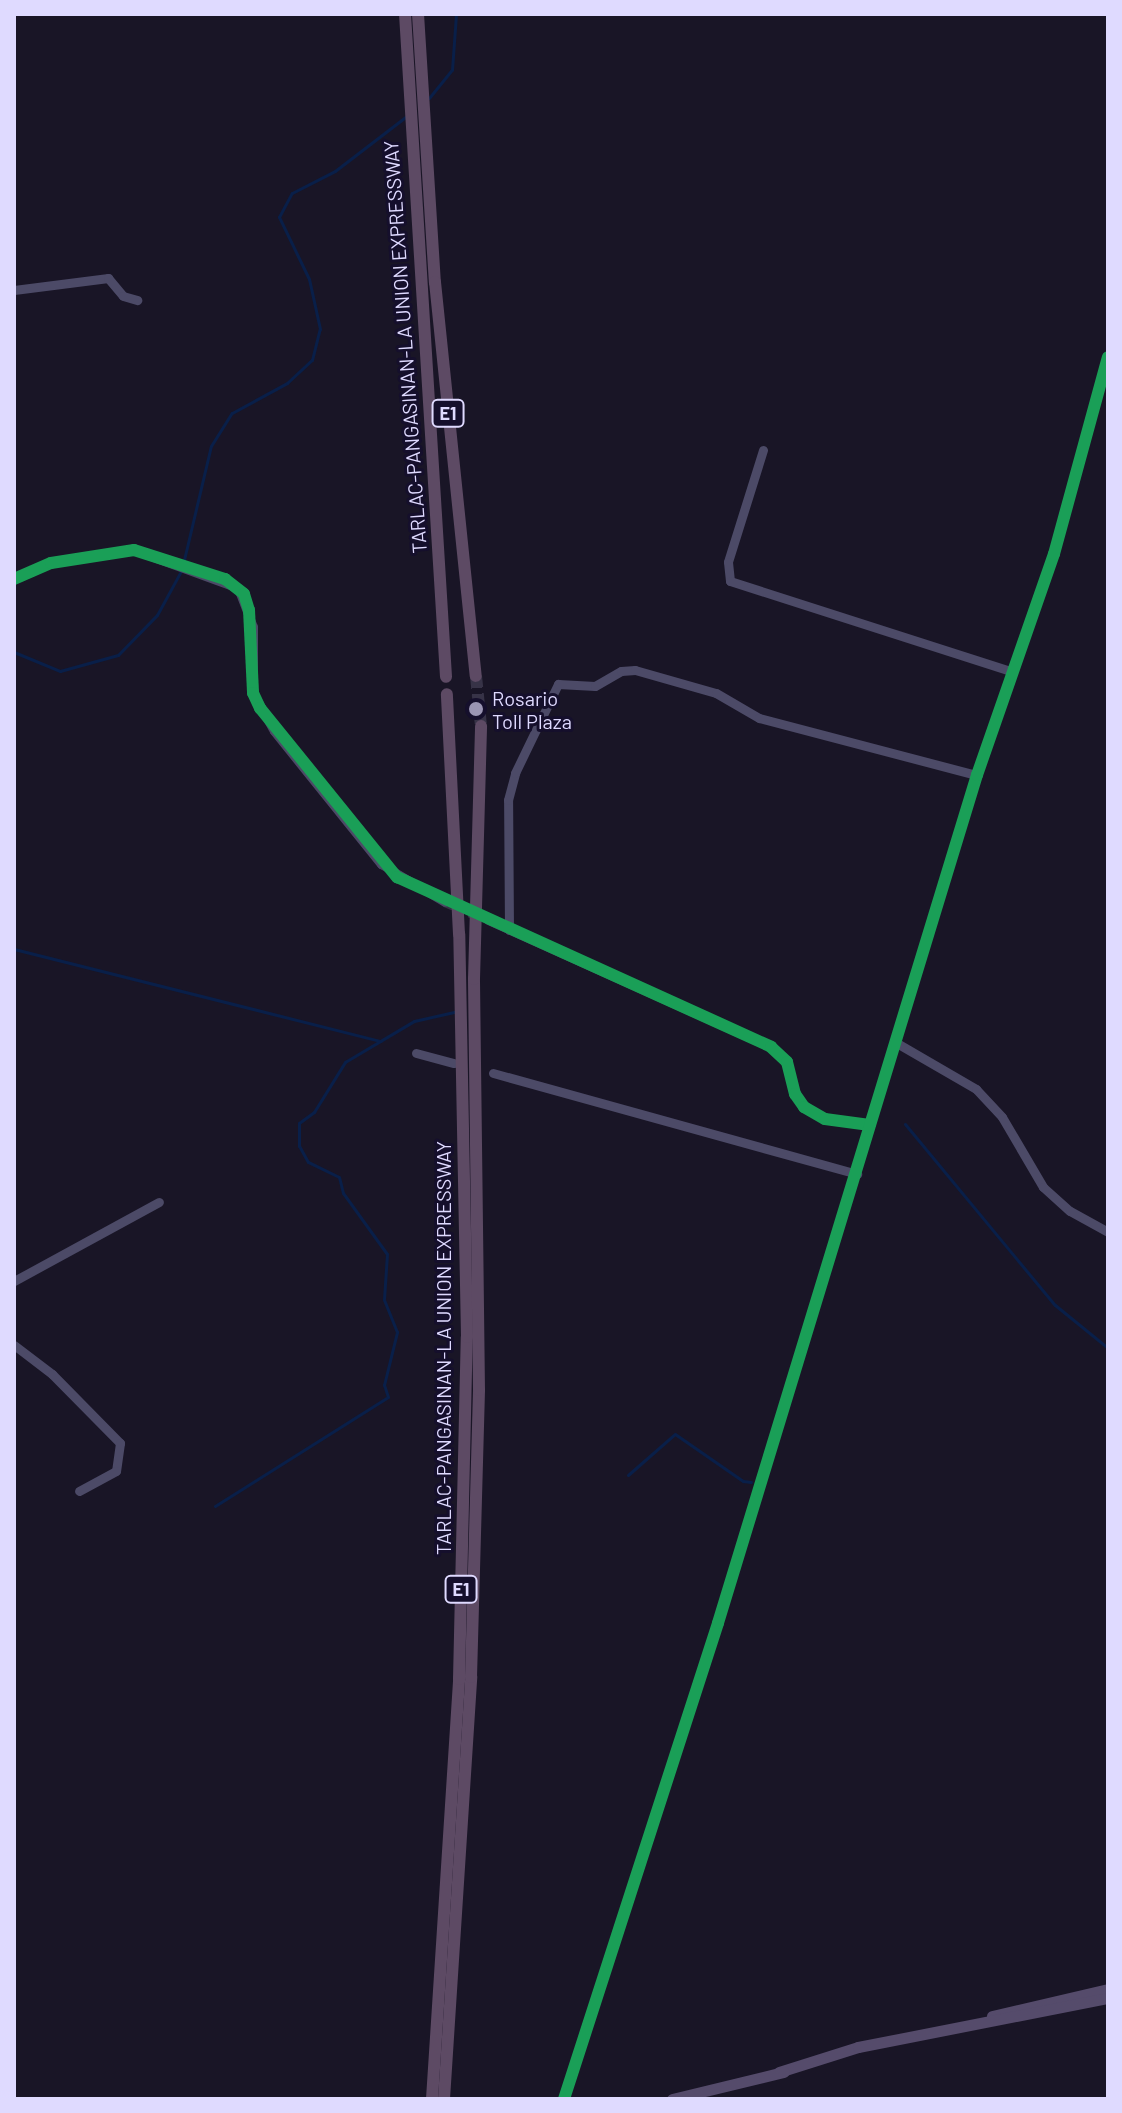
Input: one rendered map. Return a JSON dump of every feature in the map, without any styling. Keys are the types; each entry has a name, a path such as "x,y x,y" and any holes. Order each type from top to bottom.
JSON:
{"highway":[{"name":"TARLAC-PANGASINAN-LA UNION EXPRESSWAY","path":"405,14 446,677"},
{"name":"TARLAC-PANGASINAN-LA UNION EXPRESSWAY","path":"418,14 435,282 476,676"},
{"name":"TARLAC-PANGASINAN-LA UNION EXPRESSWAY","path":"432,2099 459,1679 467,1337 459,934 447,694"},
{"name":"TARLAC-PANGASINAN-LA UNION EXPRESSWAY","path":"444,2099 471,1677 478,1422 474,979 481,726"}],"main road":[{"path":"672,2099 867,2047 1108,1989"},
{"path":"984,2020 1108,1998"}],"street":[{"path":"14,290 108,278 123,296 137,300"},
{"path":"564,2099 857,1174 977,775 1054,554 1108,357"},
{"path":"763,450 728,562 730,581 1013,672"},
{"path":"14,579 51,563 110,551 148,554 174,567 204,573 244,594 253,627 253,693 274,731 381,864 445,902"},
{"path":"509,930 508,800 518,767 558,684 595,686 621,671 635,670 716,693 759,718 977,775"},
{"path":"488,920 771,1047 787,1062 795,1094 804,1107 834,1121 870,1125"},
{"path":"895,1042 976,1089 1002,1117 1043,1187 1081,1219 1108,1232"},
{"path":"416,1053 454,1063"},
{"path":"493,1073 857,1174"},
{"path":"14,1281 159,1202"},
{"path":"14,1345 52,1374 120,1443 116,1471 79,1491"}],"waterway":[{"path":"429,98 452,70 456,14"},
{"path":"183,564 211,446 232,413 287,383 312,360 320,329 309,279 279,217 292,193 335,171 408,115"},
{"path":"14,652 60,671 118,655 157,615 181,571"},
{"path":"14,949 381,1041"},
{"path":"215,1506 388,1397 384,1385 397,1332 384,1299 387,1254 343,1193 339,1177 308,1162 299,1146 299,1123 314,1112 345,1062 414,1021 454,1012"},
{"path":"905,1124 1055,1305 1108,1348"},
{"path":"628,1475 675,1434 743,1481 751,1482"}],"tunnel":[{"path":"476,676 481,726"},
{"path":"445,902 481,917"}],"cycle path":[{"path":"564,2099 718,1623 977,775 1054,554 1108,357"},
{"path":"14,579 51,563 134,550 225,579 244,594 249,610 253,693 260,708 397,877 771,1047 787,1062 795,1094 804,1107 825,1119 870,1125"}],"place":[{"name":"Rosario Toll Plaza","path":"476,709"}]}
